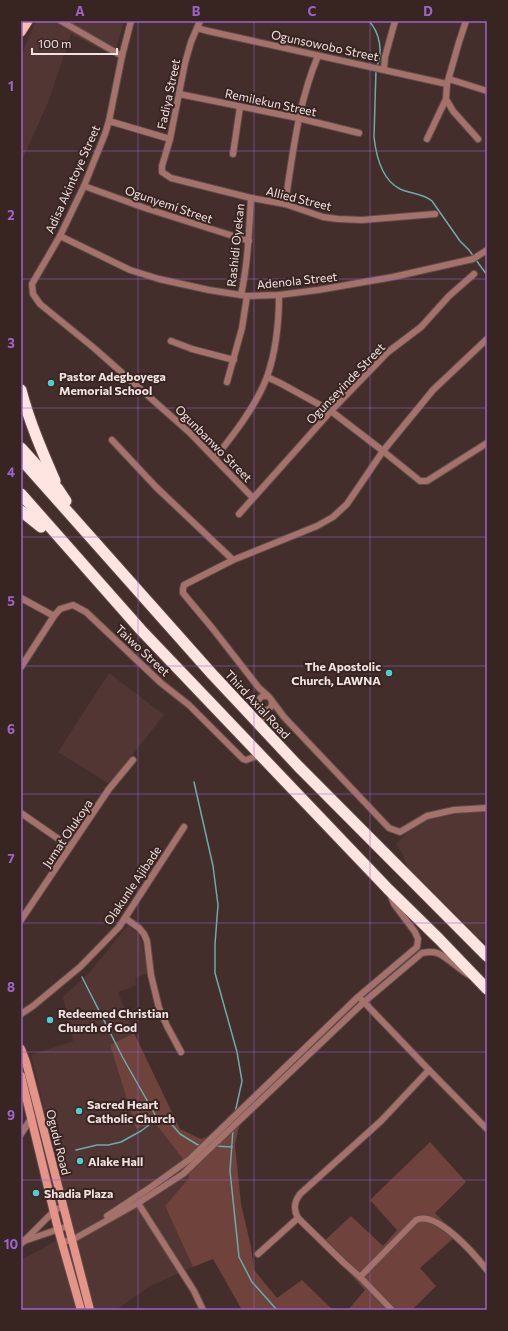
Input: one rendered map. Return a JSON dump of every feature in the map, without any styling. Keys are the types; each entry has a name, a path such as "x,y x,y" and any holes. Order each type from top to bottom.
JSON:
{"highway":[{"path":"21,390 40,446 58,489"},
{"path":"21,448 58,489 87,532"},
{"name":"Third Axial Road","path":"21,460 261,727 487,956"},
{"path":"21,494 141,630 388,889 484,985"},
{"path":"21,506 41,527"},
{"path":"21,511 85,566"}],"main road":[{"path":"21,32 28,21"},
{"name":"Ogudu Road","path":"21,1049 26,1062 90,1310"},
{"name":"Ogudu Road","path":"21,1076 61,1240 82,1310"}],"street":[{"path":"61,21 122,56"},
{"name":"Adisa Akintoye Street","path":"33,294 32,284 60,236 84,186 105,134 131,21"},
{"name":"Fadiya Street","path":"162,172 162,166 170,139 180,94 185,63 191,42 200,21"},
{"path":"383,69 394,21"},
{"path":"427,140 446,98 448,81 466,21"},
{"name":"Ogunsowobo Street","path":"197,28 318,56 448,81 487,91"},
{"path":"285,204 298,118 308,83 318,56"},
{"name":"Remilekun Street","path":"180,94 298,118 359,133"},
{"path":"446,98 453,111 478,139"},
{"path":"233,154 240,107"},
{"path":"109,121 170,139"},
{"name":"Allied Street","path":"162,172 171,178 251,198 285,204 323,217 349,220 435,214"},
{"name":"Ogunyemi Street","path":"84,186 145,208 249,241"},
{"name":"Rashidi Oyekan","path":"227,382 242,328 251,198"},
{"name":"Adenola Street","path":"60,236 130,270 209,290 244,296 279,295 393,277 473,259 485,250"},
{"name":"Ogunseyinde Street","path":"239,514 332,411 388,352 421,327 449,296 474,274"},
{"name":"Ogunbanwo Street","path":"33,294 40,304 94,348 189,432 253,498"},
{"path":"215,458 236,430 259,394 267,377 277,332 279,295"},
{"path":"487,338 439,384 383,451 347,504 333,517 317,526 233,560 184,585 183,589 183,593 213,628 259,688 270,698 284,717 389,828 397,832 403,831 428,816 465,809 487,808"},
{"path":"171,341 192,350 234,360"},
{"path":"267,377 332,411 417,480 423,482 487,443"},
{"path":"112,440 156,488 233,560"},
{"path":"21,598 54,616"},
{"name":"Taiwo Street","path":"21,667 54,616 60,609 73,605 86,612 160,683 189,706 243,759 246,760 260,755"},
{"path":"259,688 259,706"},
{"path":"260,698 270,698"},
{"path":"261,727 267,709 272,704 270,698"},
{"path":"249,713 259,706"},
{"path":"259,706 284,717"},
{"name":"Jumat Olukoya","path":"21,920 109,789 133,760"},
{"path":"21,813 70,847"},
{"name":"Olakunle Ajibade","path":"21,1014 33,1006 80,967 119,927 184,827"},
{"path":"240,1116 358,996 417,947 418,940 415,932 394,904 388,889"},
{"path":"125,918 139,928 147,941 151,975 159,1008 181,1052"},
{"path":"61,1240 71,1237 138,1203 182,1174 192,1161 240,1116 364,1002 422,953 439,953 461,971 484,985"},
{"path":"358,996 428,1070 487,1129"},
{"path":"392,1310 360,1276 343,1262 298,1218 294,1207 300,1194 381,1121 428,1070"},
{"path":"21,1134 32,1118"},
{"path":"71,1237 108,1216 192,1161"},
{"path":"138,1203 194,1291 203,1310"},
{"path":"22,1243 54,1211 63,1206"},
{"path":"258,1254 298,1218"},
{"path":"360,1276 416,1220 419,1219 430,1220 447,1228 487,1270"},
{"path":"22,1243 58,1228 68,1226"}],"shaded area":[{"path":"36,21 124,21 114,56 71,34 49,100 21,163 21,55"},
{"path":"109,673 164,715 109,784 58,752"},
{"path":"487,810 487,941 472,937 409,874 403,855 396,844 407,833 428,819"},
{"path":"128,925 140,935 148,973 135,978 137,985 118,992 134,1033 110,1045 136,1129 155,1123 185,1162 189,1178 165,1206 193,1267 150,1286 116,1310 21,1310 21,1260 74,1231 31,1055 73,1041 63,997 90,972"},
{"path":"134,1033 180,1129 201,1139 221,1132 228,1116 240,1121 235,1145 241,1204 251,1247 254,1270 277,1298 302,1280 333,1310 242,1310 213,1259 193,1267 165,1206 189,1178 185,1162 155,1123 136,1129 110,1045"},
{"path":"430,1142 466,1182 435,1213 457,1235 420,1268 436,1286 412,1310 348,1310 365,1290 322,1243 351,1216 383,1246 397,1230 370,1200"}],"waterway":[{"path":"369,21 378,37 380,55 377,66"},
{"path":"376,70 374,137 378,159 384,173 389,180 400,189 424,196 432,201 460,241 474,257"},
{"path":"476,260 487,275"},
{"path":"194,782 213,866 218,905 215,944 215,973 237,1052 242,1081 235,1113"},
{"path":"82,977 123,1058 157,1118"},
{"path":"76,1150 97,1145 108,1145 121,1142 141,1131 158,1118 163,1117 168,1120 180,1134 198,1145 202,1145"},
{"path":"233,1129 230,1171 239,1257 252,1282 277,1310"},
{"path":"215,1146 232,1147"}],"place":[{"name":"Pastor Adegboyega Memorial School","path":"51,383"},
{"name":"The Apostolic Church, LAWNA","path":"389,673"},
{"name":"Redeemed Christian Church of God","path":"50,1020"},
{"name":"Sacred Heart Catholic Church","path":"79,1111"},
{"name":"Alake Hall","path":"80,1161"},
{"name":"Shadia Plaza","path":"36,1193"}]}
